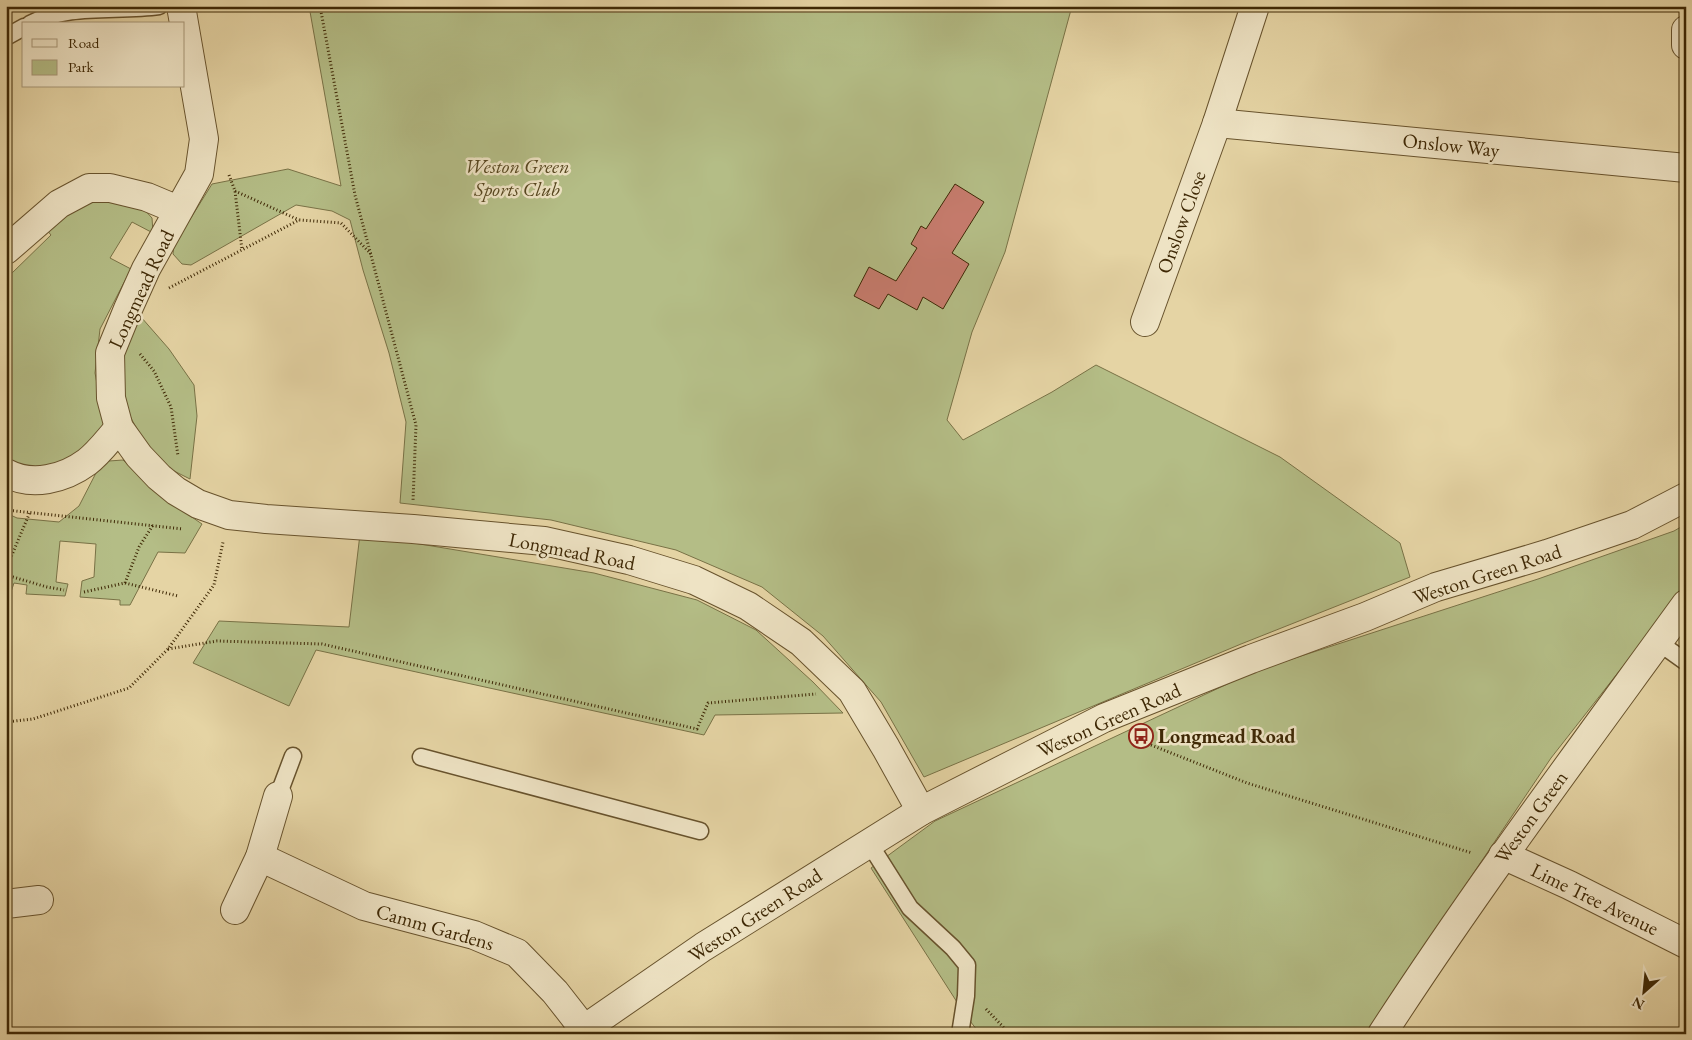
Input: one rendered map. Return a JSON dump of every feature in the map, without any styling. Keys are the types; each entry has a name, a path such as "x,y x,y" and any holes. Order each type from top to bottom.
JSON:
{"street":[{"name":"Longmead Road","path":"181,6 184,22"},
{"name":"Onslow Close","path":"1145,322 1217,123 1255,6"},
{"name":"Longmead Road","path":"185,29 204,140 199,174 146,269 110,353 111,398 119,428 139,456 176,491 198,504 229,515 544,541 629,560 694,580 748,606 801,642 852,691 921,811"},
{"path":"1686,30 1686,45"},
{"name":"Onslow Way","path":"1217,123 1686,168"},
{"name":"Longmead Road","path":"6,250 59,204 89,188 110,188 146,197 178,210"},
{"path":"6,473 14,478 39,480 63,476 88,461 119,428"},
{"name":"Weston Green Road","path":"581,1031 703,947 921,811 1104,718 1250,659 1365,617 1436,587 1547,554 1632,525 1686,497"},
{"name":"Weston Green","path":"1382,1034 1433,955 1501,858 1686,604"},
{"path":"235,910 260,857 278,796"},
{"name":"Camm Gardens","path":"260,857 364,906 474,935 517,953 555,992 581,1031"},
{"name":"Lime Tree Avenue","path":"1501,858 1569,885 1686,944"},
{"path":"6,904 39,900"}],"lane":[{"path":"34,22 42,18 75,11 143,9 159,6"},
{"path":"6,37 22,28"},
{"path":"1658,642 1686,662"},
{"path":"278,796 293,756"},
{"path":"421,757 700,830"},
{"path":"869,843 910,908 953,948 967,965 966,996 960,1034"}],"path":[{"path":"320,6 355,195 416,424 412,529"},
{"path":"204,146 221,154 235,190 242,250"},
{"path":"235,190 299,220 341,223 372,256"},
{"path":"176,491 180,467 171,407 154,372 134,346 126,313 299,220"},
{"path":"6,510 190,529"},
{"path":"6,569 30,513"},
{"path":"6,722 32,720 129,688 168,649 214,585 229,515"},
{"path":"125,583 139,547 152,525"},
{"path":"6,575 64,590"},
{"path":"84,592 125,583 178,596"},
{"path":"168,649 217,642 322,644 697,728 708,703 852,691"},
{"path":"1104,718 1151,745 1247,783 1501,858"}],"green space":[{"name":"Weston Green Sports Club","path":"309,6 1072,6 1005,252 972,332 947,420 963,440 1052,392 1096,365 1280,457 1400,543 1410,577 1241,644 924,777 881,702 823,636 762,587 676,550 551,520 400,503 406,422 389,353 363,270 350,220 332,211 296,205 191,265 182,264 173,254 174,245 212,184 288,169 341,186"},
{"path":"95,200 141,206 152,218 153,233 132,222 110,258 131,269 100,329 95,373 104,421 103,435 90,449 49,470 6,466 6,272 11,274 51,235 46,229 62,215"},
{"path":"141,317 169,349 194,385 197,416 190,479 172,470 149,450 121,396 124,338"},
{"path":"123,460 164,498 202,524 185,553 158,552 130,605 120,605 120,600 80,597 82,581 94,577 96,544 60,541 56,582 68,584 65,596 26,594 27,585 14,583 11,592 6,592 6,513 17,518 59,522 79,506 97,471 109,461"},
{"path":"1686,524 1686,586 1551,758 1446,914 1369,1034 980,1034 964,1013 871,868 935,821 1255,671 1538,579 1674,531"},
{"path":"360,534 594,573 697,600 756,630 813,682 843,713 715,715 704,735 316,650 289,706 193,663 219,621 349,627"}],"building":[{"path":"955,184 984,202 952,253 969,264 943,309 923,297 917,310 888,294 879,309 854,296 869,267 896,281 917,248 911,244 921,226 926,229"}],"place":[{"name":"Longmead Road","path":"1141,736"}]}
